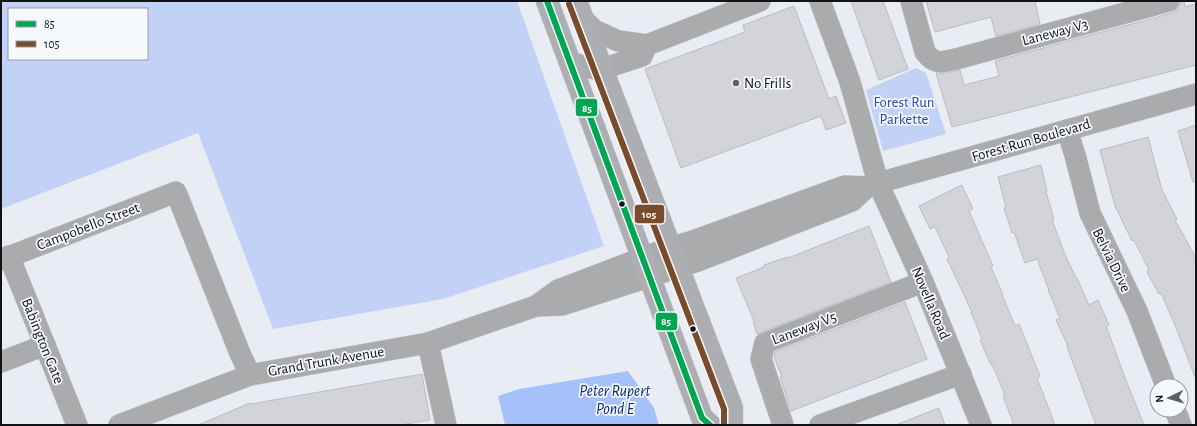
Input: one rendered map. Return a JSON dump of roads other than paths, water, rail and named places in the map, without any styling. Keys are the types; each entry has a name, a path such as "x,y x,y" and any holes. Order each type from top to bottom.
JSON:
{"main road":[{"path":"547,1 702,418 710,425"},
{"path":"579,9 732,408 732,425"}],"street":[{"path":"579,9 594,30 618,41 647,45 760,1"},
{"name":"Novella Road","path":"820,1 850,82 872,185 923,282 981,425"},
{"name":"Laneway V3","path":"912,1 925,52 930,59 940,62 960,58 1169,1"},
{"path":"570,62 598,70 642,56 647,45"},
{"path":"615,103 620,68 629,60"},
{"name":"Forest Run Boulevard","path":"646,268 671,248 845,186 872,185 1196,94"},
{"name":"Belvia Drive","path":"1067,130 1090,213 1137,311 1163,378"},
{"name":"Forest Run Boulevard","path":"646,268 678,268 698,261 852,201 872,185"},
{"name":"Campobello Street","path":"5,258 176,192 239,351 250,375"},
{"name":"Babington Gate","path":"5,258 45,345 77,425"},
{"name":"Grand Trunk Avenue","path":"119,425 159,418 250,375 428,343 536,306 558,290 646,268"},
{"name":"Laneway V5","path":"783,425 761,359 765,343 923,282"},
{"path":"428,343 446,425"},
{"path":"1,362 45,345"},
{"path":"820,425 961,374"}],"water":[{"name":"Peter Rupert Pond E","path":"628,371 654,408 659,425 505,425 498,396 519,389"}],"place":[{"name":"No Frills","path":"736,83"}],"park label":[{"name":"Forest Run Parkette","path":"904,110"}]}
